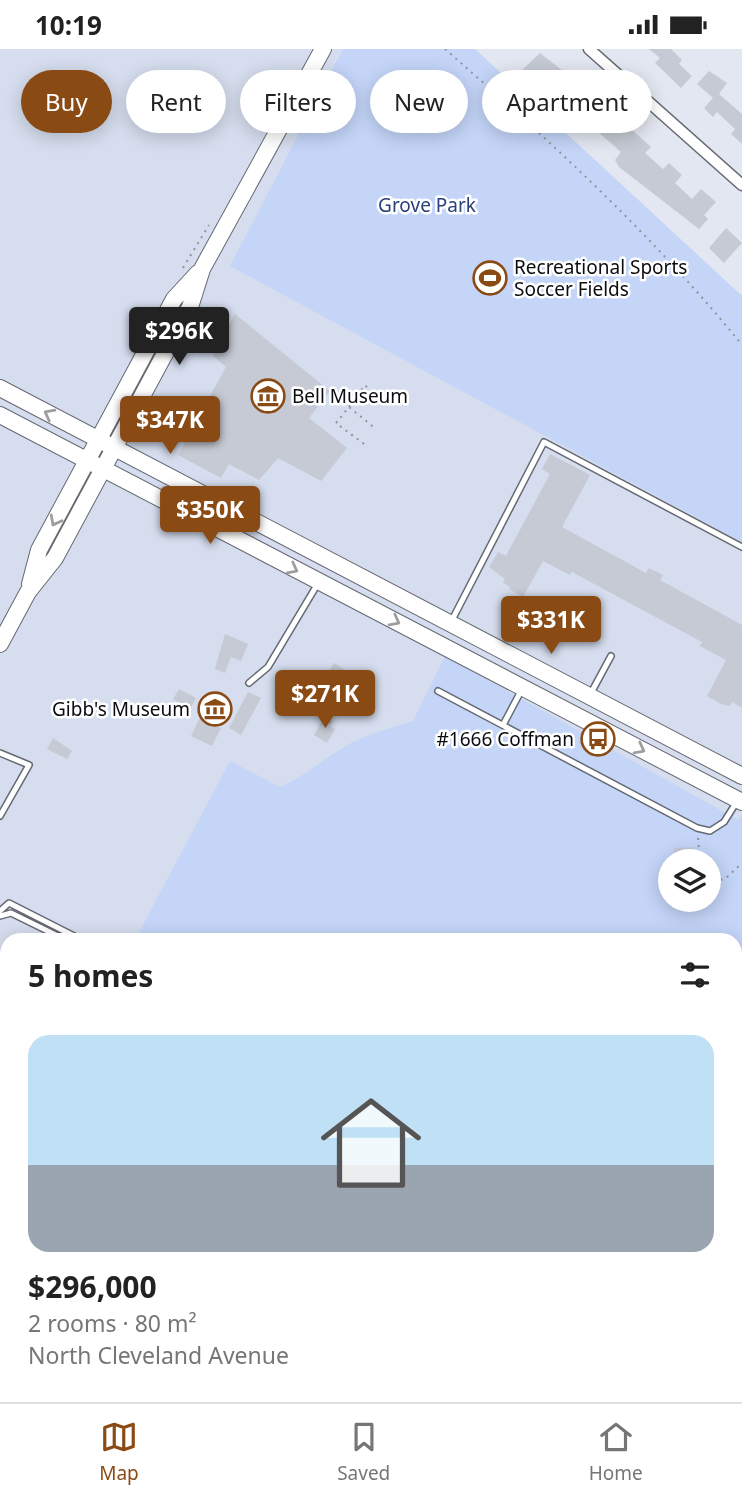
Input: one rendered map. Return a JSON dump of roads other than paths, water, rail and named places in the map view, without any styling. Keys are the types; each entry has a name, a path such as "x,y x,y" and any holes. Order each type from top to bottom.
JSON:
{"main road":[{"path":"0,644 28,592 55,558 190,307 202,268 323,49"},
{"path":"28,592 39,549 174,299 202,268"},
{"path":"0,388 742,776"},
{"path":"0,415 522,688 740,798"},
{"path":"334,590 344,568"}],"street":[{"path":"589,49 742,185"}],"lane":[{"path":"450,624 544,442 742,547"},
{"path":"248,683 268,667 319,582"},
{"path":"589,696 611,656"},
{"path":"503,725 522,688"},
{"path":"438,691 697,828 710,831 724,822 740,798"},
{"path":"0,753 29,765 0,816"},
{"path":"0,913 9,903 68,933"},
{"path":"0,913 11,913 52,933"}],"place":[{"name":"Recreational Sports Soccer Fields","path":"490,278"},
{"name":"Bell Museum","path":"268,396"},
{"name":"Gibb's Museum","path":"215,709"},
{"name":"#1666 Coffman","path":"598,739"}],"park label":[{"name":"Grove Park","path":"427,205"}]}
